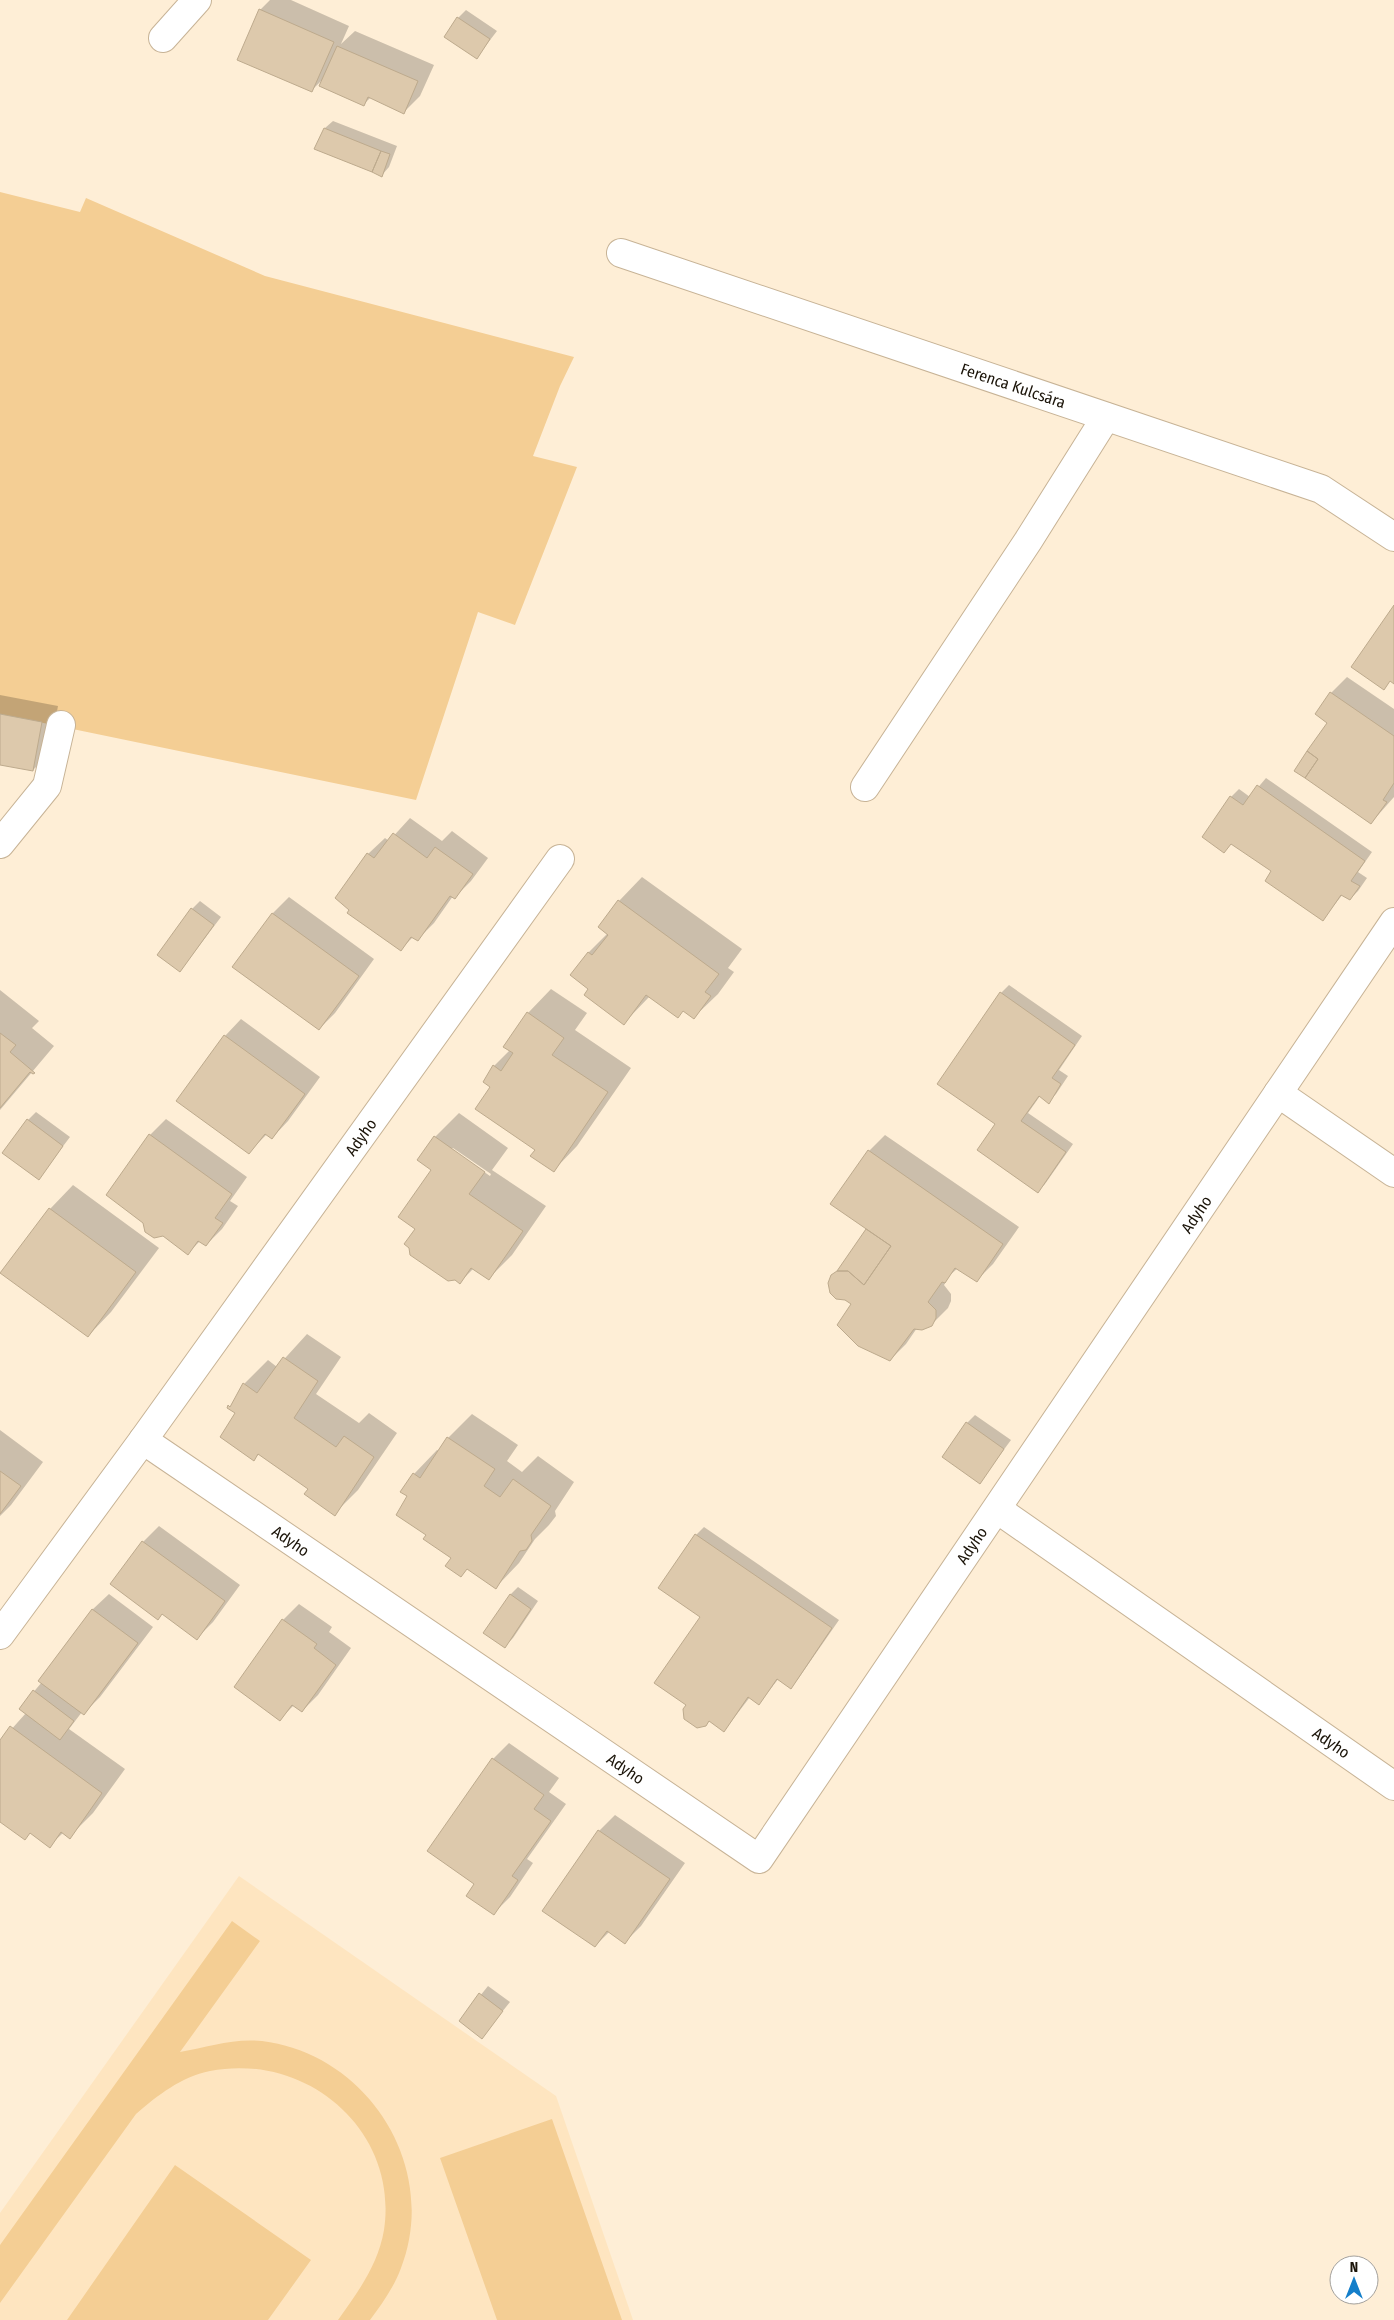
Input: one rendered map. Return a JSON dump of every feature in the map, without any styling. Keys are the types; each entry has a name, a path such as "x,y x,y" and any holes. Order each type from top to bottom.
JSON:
{"street":[{"path":"162,38 197,0"},
{"name":"Ferenca Kulcsára","path":"621,254 1321,489 1394,538"},
{"path":"865,787 1028,541 1106,417"},
{"path":"0,844 47,786 61,725"},
{"name":"Adyho","path":"0,1634 143,1440 560,859"},
{"name":"Adyho","path":"143,1440 759,1859 1394,922"},
{"path":"1278,1093 1394,1173"},
{"name":"Adyho","path":"997,1509 1394,1786"}],"shaded area":[{"path":"0,192 80,212 86,198 265,276 574,357 560,386 533,456 577,467 515,625 478,612 416,800 0,714"},
{"path":"239,1876 556,2096 633,2320 0,2320 0,2213"},
{"path":"232,1921 260,1941 180,2052 231,2042 262,2041 300,2050 334,2068 363,2092 386,2122 402,2155 411,2192 411,2230 401,2268 395,2282 370,2320 338,2320 360,2288 372,2266 381,2243 384,2230 385,2194 377,2160 361,2131 339,2106 311,2087 280,2074 246,2068 210,2071 189,2078 161,2094 136,2114 0,2303 0,2245"},
{"path":"552,2119 622,2320 497,2320 440,2158"},
{"path":"175,2165 311,2260 268,2320 67,2320"}],"building":[{"path":"259,9 334,42 312,92 237,60"},
{"path":"457,17 490,39 477,59 444,37"},
{"path":"337,46 418,81 404,114 368,97 364,106 319,86"},
{"path":"324,128 381,151 372,172 314,149"},
{"path":"381,151 390,154 382,177 372,172"},
{"path":"1394,605 1394,684 1390,681 1384,690 1351,667"},
{"path":"1330,692 1394,736 1394,783 1383,800 1387,802 1371,824 1305,778 1318,759 1307,751 1327,723 1315,714"},
{"path":"0,714 42,722 33,771 0,765"},
{"path":"1307,751 1318,759 1305,778 1294,771"},
{"path":"1257,785 1365,861 1351,881 1360,886 1350,900 1341,895 1323,921 1265,881 1271,871 1231,844 1224,853 1202,837 1230,796 1243,805"},
{"path":"393,833 427,858 435,847 473,874 455,899 450,896 418,941 411,937 401,951 347,913 349,910 335,898 367,853 374,858"},
{"path":"618,900 719,974 705,992 711,996 694,1019 683,1011 678,1018 646,995 624,1025 584,995 588,989 570,975 588,952 592,955 608,935 598,927"},
{"path":"191,908 214,925 180,972 157,955"},
{"path":"272,913 359,976 319,1030 232,967"},
{"path":"1000,992 1075,1045 1052,1078 1061,1084 1049,1104 1039,1096 1021,1121 1066,1152 1038,1193 977,1150 995,1124 937,1084"},
{"path":"527,1012 564,1038 552,1055 608,1092 554,1172 530,1156 535,1150 475,1109 490,1087 483,1082 493,1065 501,1071 513,1053 503,1047"},
{"path":"0,1033 16,1045 10,1052 35,1073 30,1072 0,1108"},
{"path":"224,1035 305,1094 272,1139 265,1134 249,1154 176,1101"},
{"path":"27,1119 63,1146 39,1180 2,1153"},
{"path":"149,1134 232,1194 215,1218 223,1223 206,1246 198,1241 188,1255 163,1236 154,1238 145,1232 143,1223 106,1195"},
{"path":"434,1136 485,1172 469,1194 523,1231 489,1280 471,1268 460,1284 455,1280 448,1281 410,1255 409,1248 404,1244 415,1229 398,1217 431,1170 417,1160"},
{"path":"868,1150 1003,1244 977,1282 955,1268 928,1302 936,1310 936,1318 932,1326 922,1330 914,1329 890,1361 858,1346 837,1325 851,1304 845,1300 836,1299 830,1293 828,1283 831,1275 837,1271 848,1271 864,1285 891,1246 830,1204"},
{"path":"49,1208 136,1272 88,1337 0,1273"},
{"path":"866,1229 891,1246 864,1285 848,1271 837,1271"},
{"path":"283,1357 318,1381 294,1418 336,1447 344,1436 374,1457 335,1516 304,1494 308,1489 258,1454 254,1461 220,1437 235,1413 227,1408 228,1405 230,1407 243,1383 257,1393"},
{"path":"966,1422 1004,1449 980,1484 942,1457"},
{"path":"447,1437 495,1469 484,1486 500,1497 513,1479 551,1506 531,1535 532,1541 526,1550 520,1551 496,1589 467,1569 461,1577 445,1566 451,1558 423,1539 426,1535 396,1515 407,1496 400,1492 413,1473 420,1478"},
{"path":"0,1471 21,1486 0,1514"},
{"path":"695,1534 832,1628 791,1689 777,1679 759,1705 748,1697 724,1732 709,1721 706,1726 697,1728 684,1719 683,1709 686,1705 654,1683 700,1617 658,1588"},
{"path":"142,1541 225,1601 197,1640 162,1614 158,1620 110,1584"},
{"path":"510,1594 531,1609 505,1648 483,1633"},
{"path":"92,1609 138,1643 84,1715 38,1681"},
{"path":"282,1619 317,1644 314,1648 336,1665 302,1712 292,1705 280,1721 234,1687"},
{"path":"33,1690 74,1721 60,1740 19,1709"},
{"path":"10,1726 102,1793 70,1839 61,1832 50,1848 30,1833 25,1840 0,1822 0,1740"},
{"path":"492,1758 544,1795 534,1809 551,1821 512,1876 518,1880 494,1915 466,1896 474,1884 427,1851"},
{"path":"598,1830 670,1879 625,1944 607,1931 595,1947 542,1911"},
{"path":"479,1993 503,2011 482,2039 459,2021"}]}
